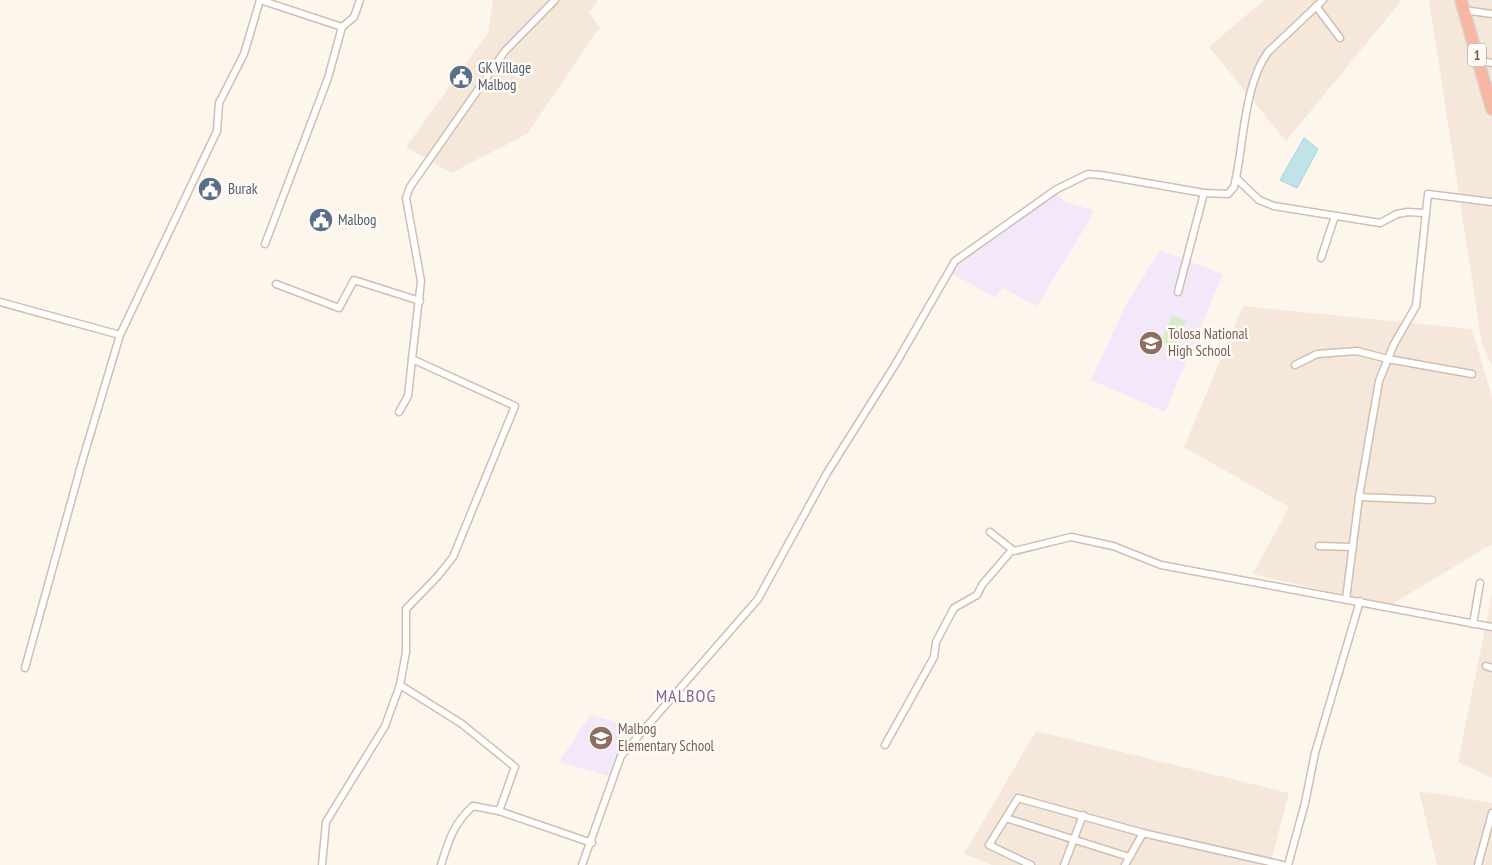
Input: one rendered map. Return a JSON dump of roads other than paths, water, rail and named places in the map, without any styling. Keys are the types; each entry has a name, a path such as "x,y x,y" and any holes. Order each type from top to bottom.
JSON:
{"highway":[{"name":"1","path":"1462,5 1492,109"}],"street":[{"path":"25,668 82,462 120,335 217,131 219,103 244,54 260,0 342,27"},
{"path":"265,244 328,78 342,27 354,17 360,0"},
{"path":"399,412 408,396 422,281 406,198 410,187 505,51 555,0"},
{"path":"582,865 592,843 622,756 758,600 827,473 895,365 955,261 1057,189 1088,174 1101,174 1204,193 1228,194 1234,187 1252,90 1261,62 1268,52 1323,0"},
{"path":"1462,5 1492,14"},
{"path":"1316,6 1340,38"},
{"path":"1478,60 1492,63"},
{"path":"1236,178 1259,200 1274,206 1380,223 1397,214 1408,212 1424,213"},
{"path":"1178,292 1204,193"},
{"path":"1346,599 1359,497 1379,381 1388,359 1416,306 1424,213 1428,194 1492,202"},
{"path":"1321,258 1335,216"},
{"path":"276,284 339,308 354,280 420,301"},
{"path":"0,302 120,335"},
{"path":"1295,365 1317,354 1335,351 1357,351 1388,359 1472,374"},
{"path":"322,865 326,822 385,726 400,685 406,652 406,609 438,576 453,557 515,406 412,359"},
{"path":"1359,497 1432,500"},
{"path":"990,532 1012,550"},
{"path":"885,745 934,657 936,642 954,608 977,595 994,569 1012,550 1071,537 1113,546 1161,565 1492,627"},
{"path":"1319,546 1353,547"},
{"path":"1473,624 1480,582"},
{"path":"1288,865 1305,803 1315,753 1360,601"},
{"path":"400,685 462,724 516,767 498,811"},
{"path":"1031,865 989,845 1018,798 1142,833 1283,865"},
{"path":"441,865 453,828 460,818 473,806 498,811 592,843"},
{"path":"1478,865 1492,813"},
{"path":"1064,865 1083,815"},
{"path":"1006,818 1129,857"},
{"path":"1125,865 1142,833"}],"water":[{"path":"1304,138 1318,149 1297,188 1280,180"}],"place":[{"name":"GK Village Malbog","path":"461,77"},
{"name":"Burak","path":"210,189"},
{"name":"Malbog","path":"321,220"},
{"name":"Tolosa National High School","path":"1151,343"},
{"name":"Malbog Elementary School","path":"601,738"}],"district":[{"name":"MALBOG","path":"686,696"}]}
